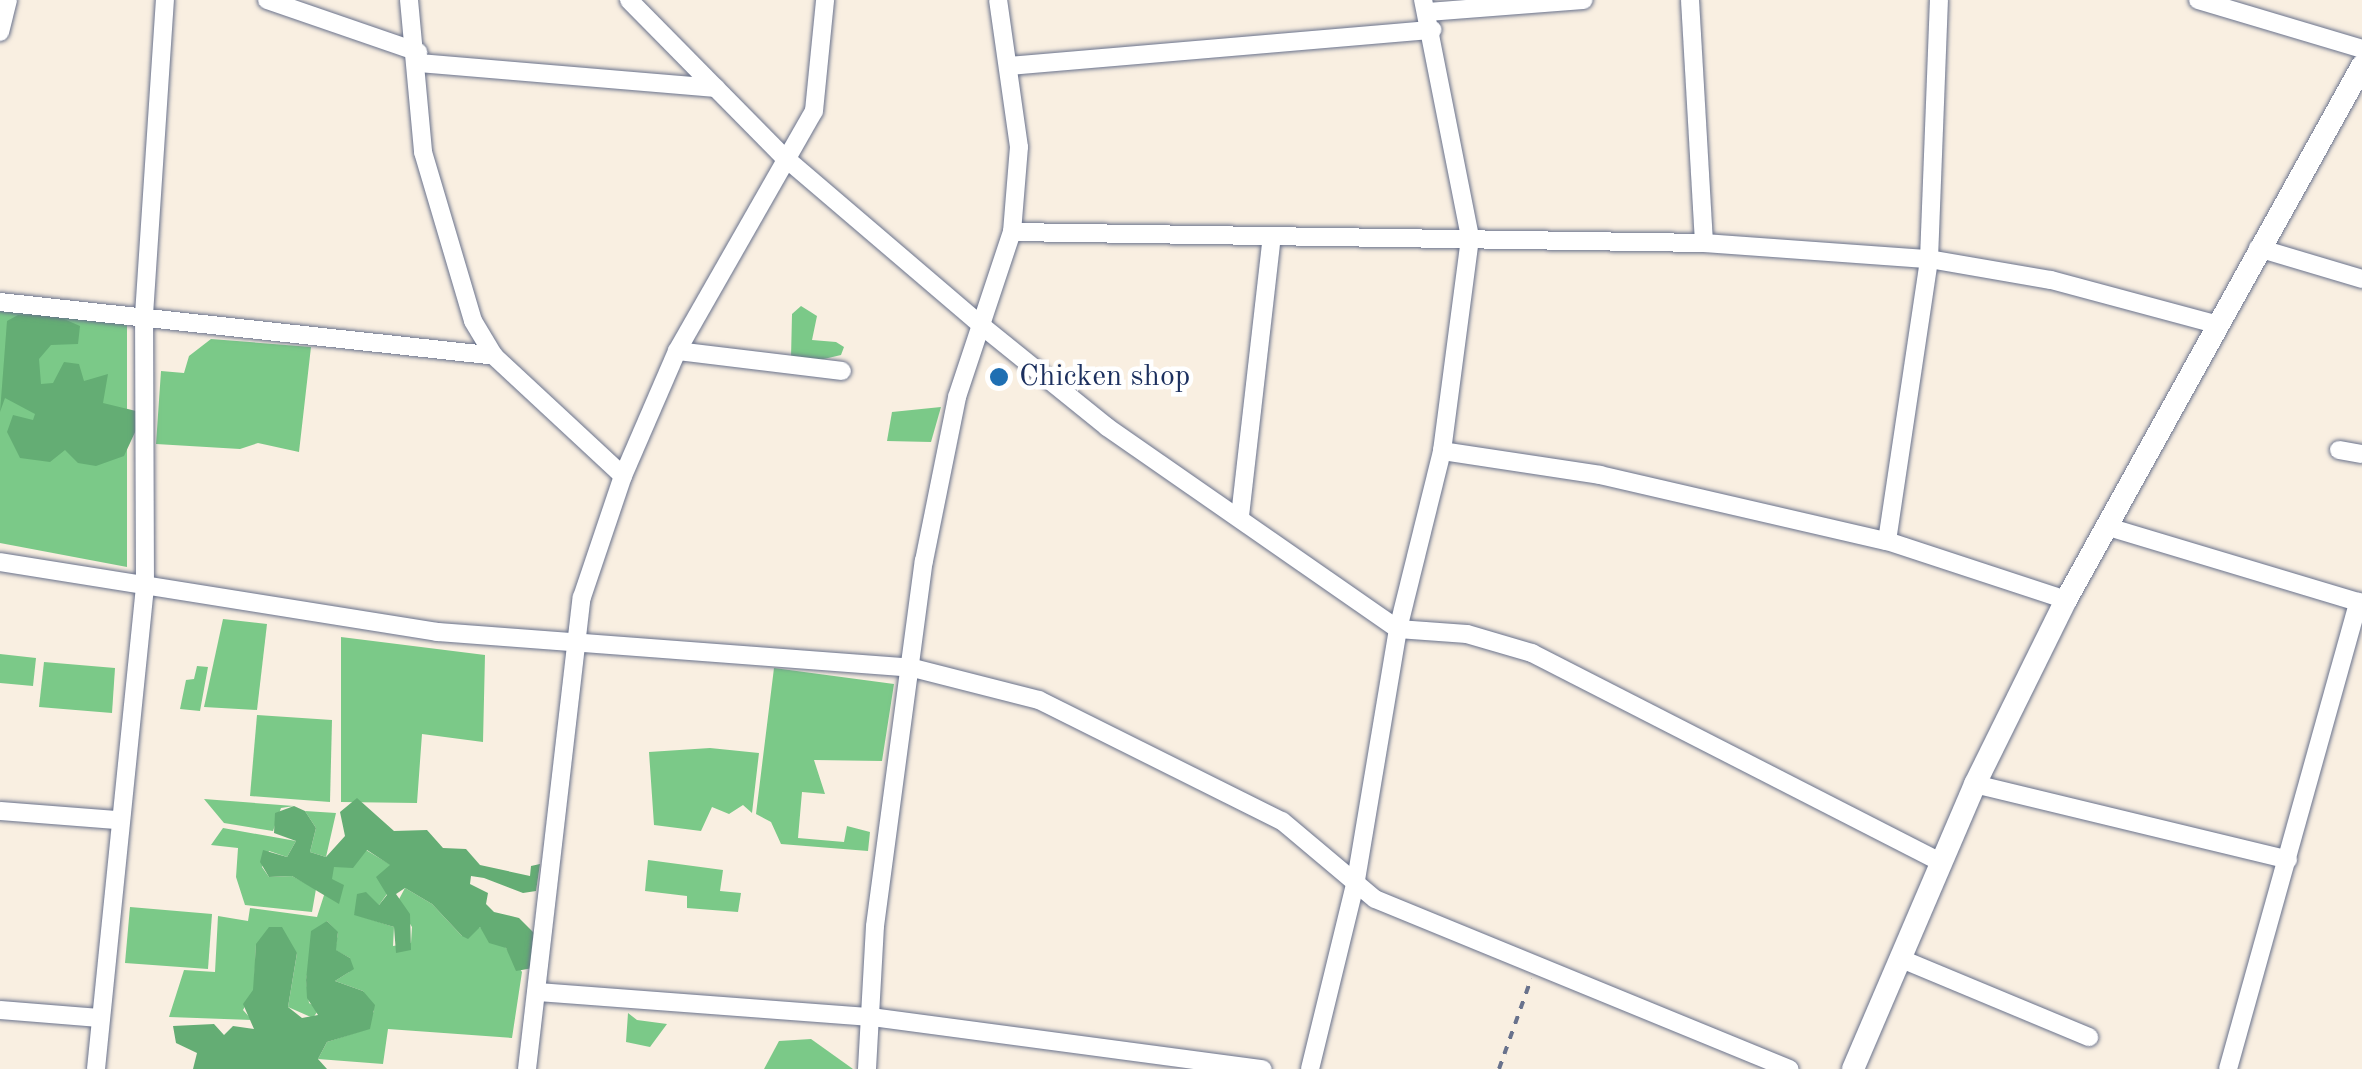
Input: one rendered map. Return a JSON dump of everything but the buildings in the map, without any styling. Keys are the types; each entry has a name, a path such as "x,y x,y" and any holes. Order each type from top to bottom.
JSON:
{"street":[{"path":"0,32 8,0"},
{"path":"96,1069 117,820 145,589 144,316 165,0"},
{"path":"267,0 418,57 716,88"},
{"path":"409,0 418,57 423,152 473,322 494,356 623,476"},
{"path":"629,0 783,156 982,326 1108,427 1398,629 1467,634 1532,652 1940,862"},
{"path":"527,1069 582,596 623,476 676,351 783,156 814,111 825,0"},
{"path":"867,1069 875,926 913,668 924,561 958,396 1012,232 1019,147 998,0"},
{"path":"1009,66 1427,14 1584,0"},
{"path":"1690,0 1704,244"},
{"path":"1887,541 1929,258 1938,0"},
{"path":"2198,0 2362,49"},
{"path":"1310,1069 1356,880 1398,629 1442,451 1470,237 1427,14"},
{"path":"1853,1069 1975,784 2066,600 2215,324 2362,66"},
{"path":"1012,232 1470,237 1704,244 1929,258 2051,280 2215,324"},
{"path":"1240,516 1272,236"},
{"path":"2258,248 2362,279"},
{"path":"0,302 494,356"},
{"path":"676,351 842,371"},
{"path":"2338,450 2362,454"},
{"path":"1442,451 1600,475 1887,541 2066,600"},
{"path":"2106,526 2360,603 2228,1069"},
{"path":"0,562 145,589 437,632 913,668 1039,700 1282,821 1375,898 1788,1069"},
{"path":"1975,784 2288,860"},
{"path":"0,811 117,820"},
{"path":"1900,958 2089,1037"},
{"path":"537,992 872,1017 1263,1069"},
{"path":"0,1010 100,1018"}],"path":[{"path":"1500,1069 1537,962"}],"green space":[{"path":"801,306 817,316 812,340 836,342 844,347 841,355 811,362 791,358 792,314"},
{"path":"0,311 127,323 127,567 0,543"},
{"path":"18,315 57,316 80,326 78,344 51,345 39,359 41,384 53,383 64,362 79,364 84,381 108,374 103,403 136,411 137,428 124,456 96,466 78,463 65,450 50,462 20,458 7,432 13,415 33,420 35,414 5,398 0,412 7,321"},
{"path":"211,339 311,347 299,452 258,443 240,449 156,444 161,371 184,373 189,356"},
{"path":"941,407 931,442 887,441 892,412"},
{"path":"223,619 267,624 257,710 204,707"},
{"path":"341,637 485,655 483,742 422,734 417,803 341,802"},
{"path":"0,654 36,658 33,686 0,683"},
{"path":"44,662 115,668 112,713 39,707"},
{"path":"197,666 208,667 200,711 180,709 186,680 194,679"},
{"path":"774,668 894,684 882,761 814,760 825,794 802,792 798,838 844,842 847,826 870,832 868,851 781,844 771,822 756,814"},
{"path":"257,715 332,720 330,802 250,796"},
{"path":"710,748 759,753 752,813 743,805 729,814 712,807 701,831 654,825 649,752"},
{"path":"357,798 394,831 427,830 443,848 466,849 480,865 530,876 531,866 540,864 536,891 523,893 471,876 470,884 488,893 486,904 494,912 519,918 535,934 533,968 516,971 506,948 489,943 480,927 468,939 462,936 432,904 405,888 396,894 410,914 411,950 396,953 394,927 354,915 357,894 366,892 379,905 387,895 376,877 390,865 367,850 353,868 334,867 332,879 344,885 339,904 292,876 269,877 260,862 263,850 287,857 296,841 274,833 275,813 294,806 305,811 316,828 310,852 326,857 345,836 340,812"},
{"path":"204,799 294,806 281,808 273,831 224,823"},
{"path":"305,811 336,813 326,857 310,852 316,828"},
{"path":"223,828 296,841 287,857 269,851 262,867 269,877 292,876 316,889 312,912 245,905 236,877 238,848 211,845"},
{"path":"366,850 391,865 387,894 379,905 354,914 394,927 393,946 411,943 412,927 397,903 405,888 432,904 462,936 480,927 506,948 522,972 512,1038 388,1029 383,1064 318,1059 327,1042 364,1030 374,1011 363,991 335,981 349,972 350,958 335,950 338,933 327,921 313,943 306,980 309,1003 319,1009 313,1018 288,1007 297,953 256,944 254,990 243,1010 252,1020 169,1017 184,970 215,972 218,916 248,921 250,908 317,917 333,867"},
{"path":"648,860 723,870 720,891 741,893 738,912 687,908 687,896 645,891"},
{"path":"130,907 212,914 208,969 125,963"},
{"path":"327,921 338,932 336,950 350,958 354,969 335,981 363,991 375,1005 370,1029 327,1042 318,1059 327,1069 193,1069 197,1053 176,1043 173,1026 214,1024 224,1035 233,1026 254,1029 243,1004 253,990 256,944 269,927 282,927 297,953 288,1007 302,1018 318,1015 307,998 306,980 311,931"},
{"path":"628,1013 637,1020 667,1024 650,1047 626,1042"},
{"path":"811,1039 853,1069 764,1069 779,1041"}],"place":[{"name":"Chicken shop","path":"999,377"}]}
